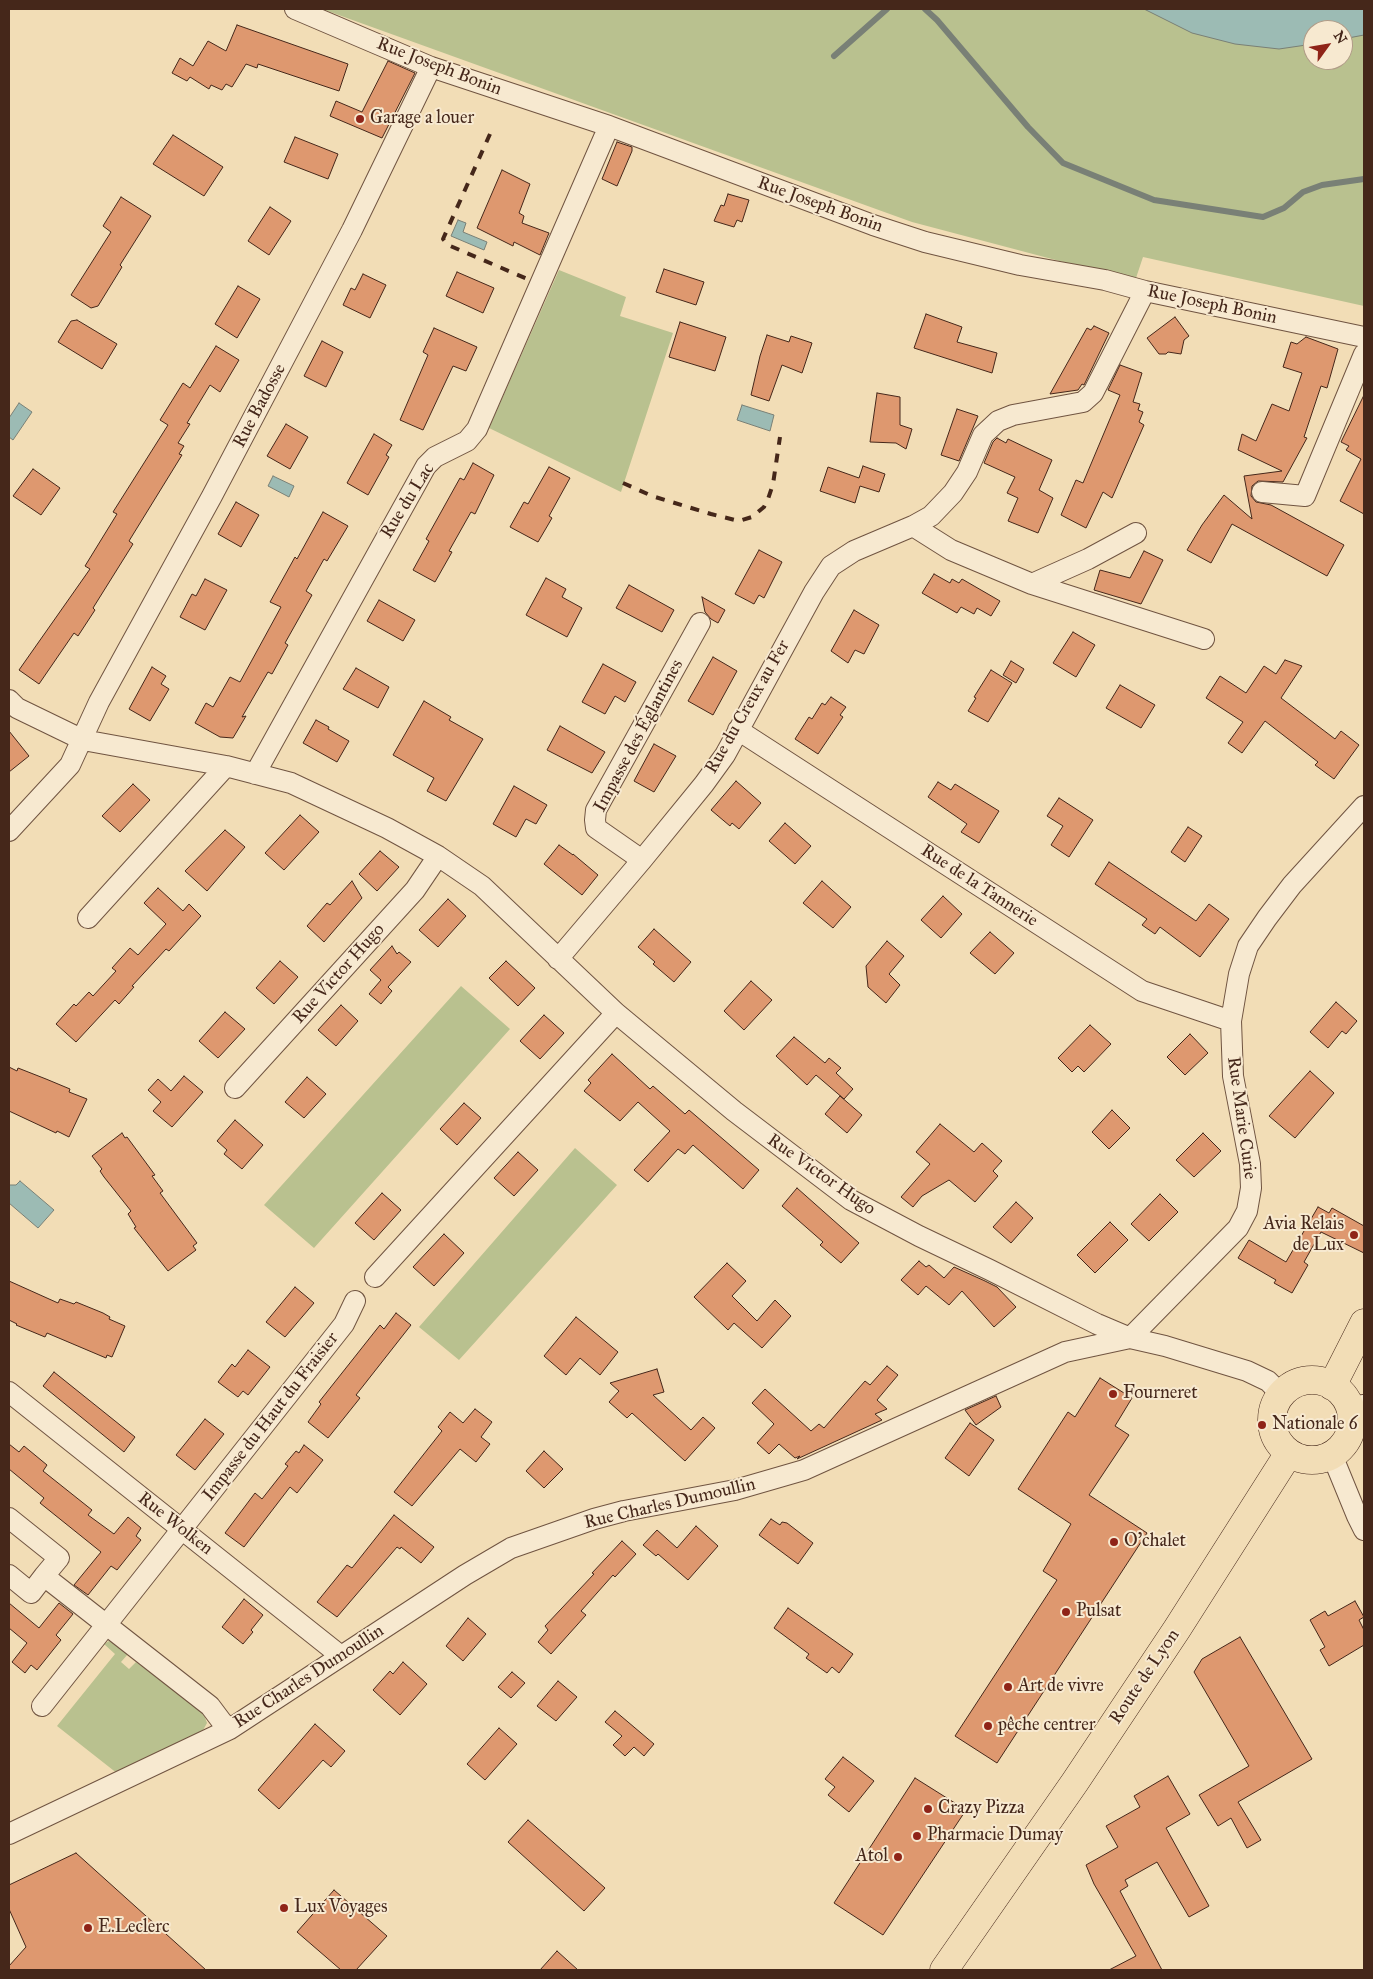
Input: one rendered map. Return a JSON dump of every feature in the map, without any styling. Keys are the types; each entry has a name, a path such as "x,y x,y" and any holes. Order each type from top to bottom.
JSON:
{"main road":[{"path":"1332,1386 1364,1323"},
{"path":"1305,1380 1319,1381 1332,1386 1357,1406 1350,1434 1343,1446 1332,1455 1322,1459 1300,1458 1289,1453 1280,1444 1274,1432 1272,1419 1274,1406 1281,1394 1292,1385 1305,1380"},
{"name":"Route de Lyon","path":"944,1970 1075,1782 1177,1628 1289,1453"}],"street":[{"name":"Rue Joseph Bonin","path":"295,9 431,67 608,126 864,222 925,242 978,256 1105,280 1145,291 1364,337"},
{"name":"Rue Badosse","path":"9,831 70,765 83,740 98,702 212,496 352,230 431,67"},
{"name":"Rue du Lac","path":"255,774 418,478 435,457 467,441 477,429 608,126"},
{"name":"Rue du Creux au Fer","path":"558,959 642,860 704,784 725,755 814,592 831,566 854,551 913,526 931,516 953,493 967,472 983,435 998,421 1013,414 1082,402 1093,393 1145,291"},
{"path":"1262,492 1305,496 1364,354"},
{"path":"913,526 951,550 1032,584 1204,639"},
{"path":"1032,584 1094,556 1136,533"},
{"name":"Impasse des Églantines","path":"642,860 596,828 596,810 700,623"},
{"name":"Rue Victor Hugo","path":"9,700 17,708 83,740 226,766 291,783 387,828 438,856 482,886 616,1013 734,1111 851,1200 919,1236 1097,1324 1130,1338"},
{"name":"Rue de la Tannerie","path":"738,730 1142,991 1231,1021"},
{"path":"88,918 226,766"},
{"name":"Rue Marie Curie","path":"1130,1338 1238,1228 1247,1211 1251,1188 1250,1164 1233,1076 1231,1021 1239,974 1248,946 1292,885 1364,806"},
{"name":"Rue Victor Hugo","path":"235,1088 415,890 438,856"},
{"path":"375,1277 616,1013"},
{"name":"Impasse du Haut du Fraisier","path":"42,1706 344,1324 355,1301"},
{"name":"Rue Charles Dumoullin","path":"9,1834 230,1730 465,1575 511,1548 594,1519 624,1511 735,1490 804,1470 1066,1352 1130,1338 1165,1346 1247,1371 1268,1381 1281,1394"},
{"name":"Rue Wolken","path":"9,1392 341,1656"},
{"path":"1332,1455 1364,1530"},
{"path":"9,1518 59,1558 31,1593 9,1575"},
{"path":"44,1576 210,1706 230,1730"}],"green space":[{"path":"322,9 1364,9 1364,306 1143,257 1135,281 912,222"},
{"path":"559,270 626,297 620,316 673,333 621,492 489,428"},
{"path":"461,986 510,1029 314,1248 264,1205"},
{"path":"575,1148 617,1185 459,1360 419,1327"},
{"path":"109,1641 117,1644 128,1654 121,1662 129,1669 136,1662 203,1712 207,1723 201,1734 118,1774 57,1726 115,1654 104,1644"}],"water":[{"path":"1144,9 1364,9 1364,35 1353,37 1353,20 1303,20 1303,45 1279,49 1235,44 1192,33"},
{"path":"458,220 466,223 463,232 487,242 484,250 451,236"},
{"path":"19,403 32,412 13,440 9,437 9,418"},
{"path":"742,405 774,415 770,431 737,420"},
{"path":"273,476 294,486 289,497 268,486"},
{"path":"20,1181 54,1210 38,1228 9,1203 9,1185 16,1185"}],"building":[{"path":"237,25 348,64 339,91 258,64 257,68 246,64 232,87 226,84 222,90 211,85 209,89 190,77 187,81 172,73 180,58 193,66 208,41 226,51"},
{"path":"388,61 415,73 382,138 330,116 336,101 362,112"},
{"path":"173,135 223,167 204,196 153,164"},
{"path":"295,137 338,154 328,179 284,162"},
{"path":"617,142 632,147 632,151 617,186 602,179"},
{"path":"502,170 530,184 519,213 524,216 522,223 549,233 540,255 514,242 513,246 477,228"},
{"path":"728,194 749,200 742,222 737,220 734,227 714,221 721,205 724,206"},
{"path":"121,197 151,216 120,265 122,267 98,306 91,308 71,295 111,232 103,226"},
{"path":"270,207 291,221 269,255 248,241"},
{"path":"664,269 704,282 696,305 656,292"},
{"path":"457,272 494,288 483,313 446,296"},
{"path":"363,274 386,285 370,318 343,305 351,288 355,290"},
{"path":"238,286 260,299 237,338 215,324"},
{"path":"926,314 962,327 957,342 997,353 992,373 914,348"},
{"path":"1175,317 1189,336 1184,340 1181,354 1168,352 1166,354 1159,354 1147,338"},
{"path":"77,320 117,344 102,369 58,342 71,321"},
{"path":"680,322 726,337 715,371 669,357"},
{"path":"1094,326 1109,333 1084,385 1082,384 1078,390 1050,394 1087,328 1091,330"},
{"path":"434,328 477,347 466,371 453,366 423,430 400,420 428,355 423,352"},
{"path":"767,335 789,342 791,336 812,343 802,373 782,365 769,401 751,395"},
{"path":"1306,337 1338,349 1327,388 1321,386 1304,437 1307,438 1283,482 1258,481 1252,486 1251,496 1256,502 1271,505 1344,545 1327,576 1232,524 1211,563 1187,550 1202,525 1224,495 1252,519 1244,476 1282,471 1238,450 1242,434 1256,441 1272,404 1289,411 1302,373 1283,367 1291,342 1297,344"},
{"path":"322,341 343,352 326,387 304,376"},
{"path":"216,346 239,360 220,392 210,385 187,423 190,424 178,443 184,446 179,454 182,455 129,541 133,544 78,636 74,633 39,684 19,670 90,569 85,566 117,514 113,512 168,425 160,420 183,383 190,388"},
{"path":"1120,365 1142,373 1133,402 1140,404 1138,410 1143,412 1139,422 1144,425 1112,498 1103,492 1086,528 1061,515 1076,480 1083,483 1120,395 1108,390"},
{"path":"877,393 900,397 900,425 912,429 906,449 896,443 870,442"},
{"path":"1364,395 1364,514 1340,501 1361,459 1346,450 1349,446 1341,442"},
{"path":"957,409 978,416 959,461 941,455"},
{"path":"286,424 308,437 290,469 267,456"},
{"path":"374,434 392,445 386,455 389,457 368,495 347,483"},
{"path":"997,438 1006,443 1008,439 1052,460 1039,490 1053,498 1038,533 1008,521 1018,498 1007,493 1015,477 984,463 993,442"},
{"path":"473,463 494,475 475,514 471,512 449,551 452,552 435,582 413,570 429,541 426,539 460,478 464,480"},
{"path":"863,466 885,474 879,492 860,486 855,503 820,491 828,467 859,478"},
{"path":"549,467 570,478 549,516 552,518 538,542 510,527 524,502 528,504"},
{"path":"33,469 60,488 41,515 13,496"},
{"path":"236,502 259,515 241,547 218,534"},
{"path":"323,512 348,526 327,561 324,559 306,591 312,595 285,643 288,645 272,674 268,672 242,717 246,716 233,738 220,737 195,723 206,703 213,707 230,677 240,682 281,607 270,602"},
{"path":"759,550 782,562 764,598 759,595 754,604 735,594"},
{"path":"1144,551 1163,560 1141,604 1094,590 1100,570 1130,578"},
{"path":"934,574 950,583 952,579 959,583 962,579 1000,601 991,616 977,608 974,614 961,607 957,613 922,593"},
{"path":"546,578 566,589 562,597 582,608 567,637 526,615"},
{"path":"205,579 227,590 205,630 180,617 192,594 196,596"},
{"path":"629,585 674,610 662,632 616,608"},
{"path":"702,597 725,610 718,623 705,612"},
{"path":"379,600 415,620 403,641 367,621"},
{"path":"854,610 879,625 864,654 855,650 848,663 831,651"},
{"path":"1073,632 1095,645 1076,677 1053,663"},
{"path":"713,657 737,671 713,715 688,701"},
{"path":"1285,660 1302,666 1281,698 1335,739 1341,731 1359,745 1334,779 1315,765 1318,762 1265,721 1242,753 1228,743 1243,722 1206,698 1220,676 1246,693 1264,666 1276,674"},
{"path":"1011,661 1024,669 1016,683 1003,675"},
{"path":"603,664 636,682 625,702 615,696 605,714 582,702"},
{"path":"152,667 166,676 161,684 169,689 150,721 129,709"},
{"path":"356,668 389,687 378,708 343,689"},
{"path":"991,670 1012,683 988,722 968,711 976,698 974,697"},
{"path":"1120,685 1155,705 1141,728 1106,708"},
{"path":"831,697 846,707 840,715 843,717 818,754 795,739 809,717 812,719 822,703 825,705"},
{"path":"424,701 451,717 449,720 483,739 446,801 427,791 434,778 393,755"},
{"path":"316,720 349,741 337,762 303,743"},
{"path":"560,726 605,752 592,773 547,750"},
{"path":"9,731 29,756 9,772"},
{"path":"654,744 676,756 654,792 634,781"},
{"path":"736,781 761,803 739,829 732,823 730,826 711,810"},
{"path":"938,782 951,790 955,784 999,811 979,843 961,832 967,824 928,797"},
{"path":"133,784 150,800 120,832 102,816"},
{"path":"514,786 547,805 536,824 526,819 516,837 493,824"},
{"path":"1059,798 1093,820 1069,857 1051,845 1063,826 1047,816"},
{"path":"300,815 319,832 284,870 265,853"},
{"path":"785,823 811,846 795,864 769,841"},
{"path":"1188,827 1202,836 1185,862 1171,852"},
{"path":"225,830 245,847 207,891 185,871"},
{"path":"559,845 598,875 582,895 544,864"},
{"path":"380,851 399,867 377,891 359,874"},
{"path":"1109,862 1196,921 1209,904 1229,919 1200,957 1160,927 1155,934 1142,925 1147,919 1095,884"},
{"path":"352,881 362,898 324,942 307,926 327,903 330,905"},
{"path":"822,881 851,907 833,928 803,903"},
{"path":"158,888 183,911 189,904 201,916 169,951 166,949 132,986 134,987 119,1004 115,1000 76,1042 56,1024 74,1004 76,1006 89,992 93,996 116,971 112,968 130,948 138,955 166,924 144,903"},
{"path":"943,896 962,914 941,938 921,920"},
{"path":"448,899 466,916 438,947 419,930"},
{"path":"654,929 691,962 674,982 653,964 655,962 638,947"},
{"path":"990,932 1014,953 995,974 970,953"},
{"path":"887,941 904,956 889,974 900,985 886,1003 868,987 866,966"},
{"path":"392,946 397,954 399,952 411,962 388,987 392,991 381,1004 369,994 381,980 370,970"},
{"path":"280,961 298,977 274,1004 256,988"},
{"path":"506,961 535,988 518,1006 489,978"},
{"path":"751,981 772,1000 744,1030 724,1011"},
{"path":"1336,1002 1357,1021 1346,1034 1342,1031 1328,1048 1310,1032"},
{"path":"341,1005 358,1021 336,1046 318,1030"},
{"path":"225,1012 245,1029 218,1058 199,1041"},
{"path":"544,1015 564,1033 540,1059 520,1041"},
{"path":"1090,1025 1111,1044 1084,1072 1078,1066 1072,1072 1058,1058"},
{"path":"1190,1034 1208,1053 1185,1075 1167,1057"},
{"path":"794,1037 825,1063 829,1058 841,1068 836,1073 853,1089 844,1099 816,1075 807,1085 776,1056"},
{"path":"612,1054 650,1089 653,1086 685,1114 689,1110 759,1170 743,1189 693,1145 685,1154 678,1149 648,1182 634,1170 670,1131 638,1102 620,1121 584,1091 591,1083 588,1080"},
{"path":"9,1067 17,1071 18,1068 46,1079 70,1089 69,1092 87,1099 69,1137 9,1111"},
{"path":"1310,1071 1334,1093 1295,1138 1269,1116"},
{"path":"184,1076 203,1092 172,1127 153,1111 161,1102 148,1090 158,1079 171,1091"},
{"path":"307,1077 326,1094 304,1118 285,1102"},
{"path":"840,1096 862,1115 847,1133 825,1114"},
{"path":"464,1103 481,1118 457,1145 440,1129"},
{"path":"1112,1110 1130,1128 1109,1149 1092,1132"},
{"path":"235,1120 263,1145 242,1169 224,1154 227,1150 217,1141"},
{"path":"940,1124 974,1152 982,1143 1002,1161 993,1171 998,1176 975,1202 949,1180 922,1196 913,1207 901,1197 930,1164 916,1152"},
{"path":"122,1133 155,1175 152,1176 163,1191 160,1193 197,1243 193,1246 196,1250 168,1271 134,1228 136,1227 128,1214 131,1211 104,1177 100,1171 102,1169 92,1156"},
{"path":"1203,1133 1221,1151 1194,1177 1176,1160"},
{"path":"518,1152 538,1170 514,1196 494,1178"},
{"path":"797,1188 859,1243 841,1263 820,1245 823,1242 782,1206"},
{"path":"382,1193 401,1210 374,1240 355,1223"},
{"path":"1160,1194 1178,1212 1149,1241 1131,1224"},
{"path":"1016,1202 1033,1218 1011,1243 993,1227"},
{"path":"1318,1207 1329,1213 1332,1208 1364,1226 1364,1253 1321,1232 1304,1262 1308,1265 1292,1293 1274,1283 1276,1280 1238,1258 1249,1240 1286,1262"},
{"path":"1110,1222 1128,1240 1095,1273 1077,1255"},
{"path":"444,1234 464,1253 434,1286 413,1267"},
{"path":"919,1261 926,1267 929,1265 944,1278 954,1267 985,1281 997,1287 1016,1307 994,1327 962,1291 949,1305 926,1286 918,1295 901,1280"},
{"path":"727,1263 746,1281 732,1296 757,1321 775,1300 791,1316 762,1348 734,1323 728,1330 694,1297"},
{"path":"9,1281 58,1303 60,1299 74,1304 76,1302 103,1313 110,1317 109,1319 125,1326 112,1357 107,1355 106,1358 47,1333 45,1337 16,1325 9,1320"},
{"path":"295,1287 314,1303 285,1337 266,1322"},
{"path":"396,1313 411,1325 356,1395 360,1398 328,1438 308,1422 321,1404 319,1402 380,1325 384,1329"},
{"path":"576,1317 618,1352 600,1375 580,1358 566,1375 544,1356"},
{"path":"248,1350 270,1367 248,1395 243,1391 238,1397 218,1382 232,1364 235,1367"},
{"path":"887,1366 898,1375 877,1400 887,1409 875,1414 882,1420 797,1459 800,1456 795,1458 779,1444 769,1454 757,1443 774,1424 752,1403 765,1389 811,1431 819,1424 824,1428 865,1381 870,1385"},
{"path":"657,1369 664,1392 653,1395 691,1430 703,1417 715,1428 685,1461 632,1413 627,1418 609,1402 619,1391 610,1383"},
{"path":"54,1372 135,1437 124,1452 43,1386"},
{"path":"1100,1378 1132,1398 1115,1426 1129,1435 1089,1495 1147,1533 997,1763 955,1736 1057,1580 1043,1571 1071,1524 1018,1489 1068,1412 1075,1417"},
{"path":"996,1396 1001,1407 976,1425 965,1410"},
{"path":"475,1409 492,1422 481,1437 490,1444 476,1462 460,1449 412,1506 394,1492 442,1431 438,1427 450,1412 463,1423"},
{"path":"205,1419 224,1434 195,1470 176,1455"},
{"path":"970,1423 994,1440 969,1476 945,1458"},
{"path":"9,1444 19,1452 24,1446 47,1465 43,1471 92,1510 88,1515 114,1534 128,1517 141,1528 136,1536 141,1540 117,1570 111,1566 88,1595 74,1585 101,1552 40,1503 44,1498 9,1469"},
{"path":"304,1445 323,1460 297,1493 290,1487 244,1547 225,1533 255,1493 262,1499 288,1466 285,1464 296,1451 299,1453"},
{"path":"544,1451 563,1469 544,1488 526,1471"},
{"path":"394,1515 434,1547 421,1563 401,1547 400,1549 397,1547 337,1617 317,1602 347,1565 352,1568"},
{"path":"771,1519 780,1525 782,1522 787,1523 813,1543 798,1564 759,1535"},
{"path":"696,1526 718,1546 688,1580 658,1554 656,1556 643,1545 657,1530 677,1548"},
{"path":"622,1541 636,1554 615,1577 613,1575 581,1611 586,1615 551,1654 538,1642 548,1630 545,1626"},
{"path":"244,1599 263,1615 243,1644 222,1627"},
{"path":"1355,1601 1364,1617 1359,1620 1364,1630 1364,1645 1329,1666 1320,1650 1325,1647 1310,1620 1325,1611 1328,1616"},
{"path":"9,1603 39,1628 59,1603 73,1614 56,1635 61,1640 37,1670 31,1665 25,1673 12,1662 27,1643 9,1628"},
{"path":"788,1608 853,1654 839,1673 832,1667 827,1673 806,1658 809,1654 774,1628"},
{"path":"468,1618 486,1634 463,1661 446,1646"},
{"path":"1240,1637 1312,1759 1238,1802 1261,1840 1247,1848 1231,1818 1218,1826 1199,1795 1249,1766 1194,1672 1202,1659"},
{"path":"403,1662 427,1684 400,1715 373,1690 390,1671 393,1674"},
{"path":"512,1672 525,1683 511,1698 498,1687"},
{"path":"558,1681 577,1697 556,1721 537,1706"},
{"path":"615,1711 654,1744 644,1756 634,1747 625,1756 613,1745 622,1736 605,1722"},
{"path":"315,1724 345,1751 331,1767 323,1760 279,1809 258,1790"},
{"path":"499,1728 517,1744 485,1780 467,1764"},
{"path":"843,1757 874,1781 849,1812 828,1795 835,1787 825,1779"},
{"path":"1168,1776 1190,1814 1166,1828 1209,1906 1189,1917 1157,1862 1125,1880 1128,1886 1120,1891 1162,1970 1109,1970 1136,1956 1094,1884 1086,1865 1118,1847 1106,1826 1140,1807 1134,1796"},
{"path":"915,1778 966,1810 883,1935 834,1903"},
{"path":"528,1820 605,1888 584,1911 508,1842"},
{"name":"E.Leclerc","path":"76,1853 206,1970 9,1970 9,1966 26,1947 9,1909 9,1885"},
{"path":"334,1890 387,1936 356,1970 341,1970 297,1932"},
{"path":"557,1951 578,1970 540,1970"}],"waterway":[{"path":"834,56 887,9"},
{"path":"925,9 937,20 1028,127 1063,163 1154,200 1263,217 1284,208 1303,192 1322,185 1364,179"}],"railway":[{"path":"490,134 443,239 448,245 532,281"},
{"path":"623,483 652,496 739,521 752,517 764,507 768,499 773,484 780,437"}],"place":[{"name":"Garage a louer","path":"360,119"},
{"name":"Avia Relais de Lux","path":"1354,1235"},
{"name":"Fourneret","path":"1113,1394"},
{"name":"Nationale 6","path":"1262,1425"},
{"name":"O'chalet","path":"1114,1542"},
{"name":"Pulsat","path":"1066,1612"},
{"name":"Art de vivre","path":"1008,1687"},
{"name":"pêche centrer","path":"988,1726"},
{"name":"Crazy Pizza","path":"928,1809"},
{"name":"Pharmacie Dumay","path":"917,1836"},
{"name":"Atol","path":"898,1857"},
{"name":"Lux Voyages","path":"284,1908"},
{"name":"E.Leclerc","path":"88,1928"}]}
